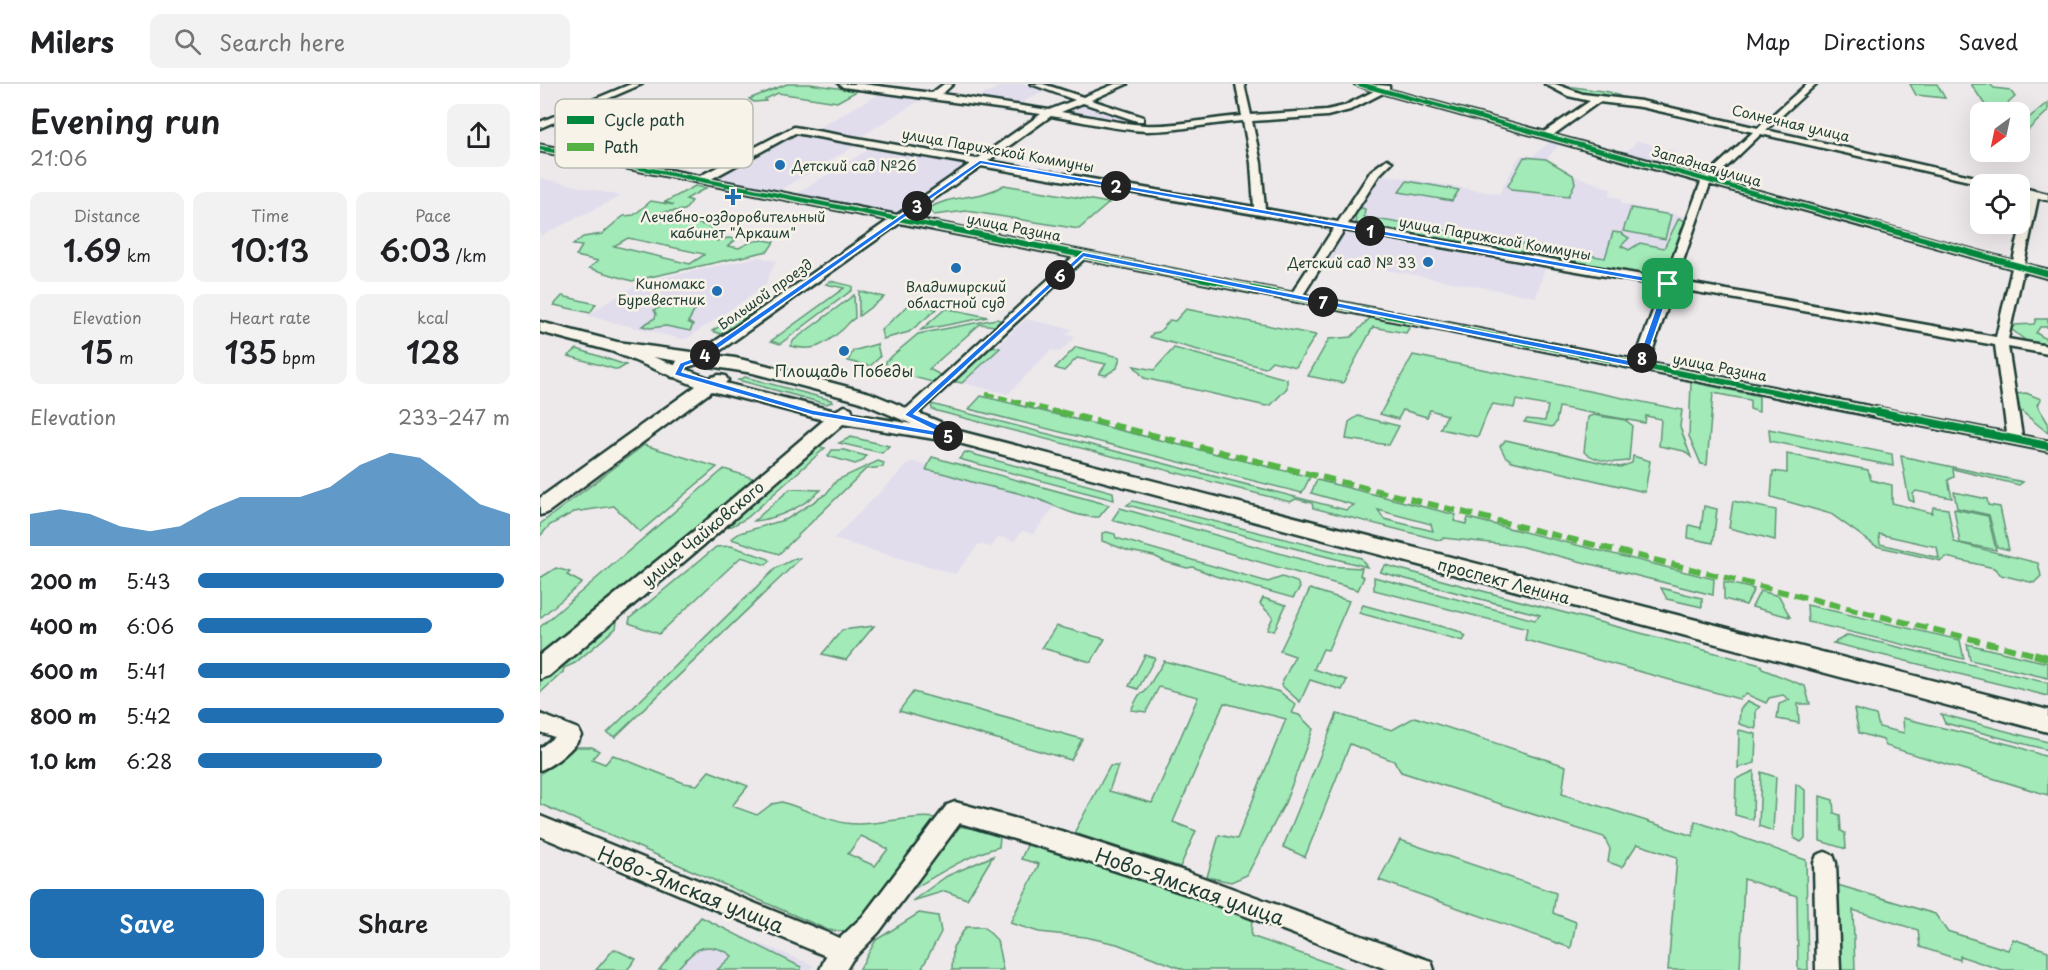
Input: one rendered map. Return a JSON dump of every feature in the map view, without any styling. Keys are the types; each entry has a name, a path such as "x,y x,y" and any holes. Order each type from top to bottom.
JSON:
{"main road":[{"name":"проспект Ленина","path":"540,327 617,347 735,363 759,369 864,397 959,437"},
{"name":"проспект Ленина","path":"617,347 677,374 838,418 959,437 2048,722"},
{"path":"544,501 710,384 740,370 759,369"},
{"name":"улица Чайковского","path":"540,669 706,532 864,397"}],"street":[{"path":"601,99 638,84"},
{"path":"843,84 1144,128 1184,127 1219,120"},
{"path":"933,97 949,84"},
{"path":"1035,84 1139,119 1219,120 1327,113 1347,108 1395,84"},
{"name":"Большой проезд","path":"677,374 682,364 699,359 1048,114 1123,84"},
{"path":"1240,84 1256,163 1260,212"},
{"name":"Западная улица","path":"1359,84 2048,274"},
{"name":"Солнечная улица","path":"1549,84 1562,91 1595,101 1612,99 1641,104 1970,179"},
{"path":"1640,365 1708,180 1812,84"},
{"path":"1600,89 1635,99 1641,104"},
{"path":"1545,136 1595,101"},
{"path":"540,124 555,118"},
{"name":"улица Парижской Коммуны","path":"753,152 794,130 2048,350"},
{"name":"улица Разина","path":"540,148 555,151"},
{"path":"1294,297 1375,173 1388,162"},
{"name":"улица Разина","path":"641,168 2048,446"},
{"name":"улица Парижской Коммуны","path":"701,180 723,168"},
{"path":"2030,193 2048,197"},
{"path":"2014,440 2001,342 2016,265 2034,194"},
{"path":"908,415 1083,255"},
{"path":"540,723 571,735 540,761"},
{"name":"Ново-Ямская улица","path":"540,826 837,961 871,924 955,812 1190,884 1422,970"},
{"path":"1826,863 1828,970"}],"shaded area":[{"path":"1006,84 1044,84 1056,88 1033,96 1017,106 974,99"},
{"path":"881,93 922,99 859,138 814,130"},
{"path":"1084,103 1128,117 1114,123 1058,114"},
{"name":"Детский сад №26","path":"796,134 857,145 780,190 715,177 732,168 753,168 753,157"},
{"path":"1638,141 1675,151 1660,164 1623,154"},
{"path":"1549,142 1559,145 1546,160 1573,175 1611,189 1609,196 1621,198 1621,204 1685,216 1659,277 1349,222 1380,174 1499,194 1520,155 1533,156"},
{"path":"874,146 972,163 898,214 794,195"},
{"path":"540,178 573,185 621,196 540,236"},
{"name":"Детский сад № 33","path":"1343,233 1545,268 1536,297 1325,259"},
{"path":"759,257 776,261 764,287 688,338 681,339 588,316 642,282"},
{"path":"1026,319 1072,329 1067,335 1075,337 1060,352 1051,350 1008,394 959,382"},
{"path":"911,461 1059,501 1033,534 1022,531 1014,541 999,537 991,547 979,544 955,574 833,539"},
{"path":"709,923 813,965 810,970 671,970"}],"green space":[{"path":"787,84 810,84 857,91 837,102 778,93 765,99 766,101 754,102 753,99 749,99"},
{"path":"1552,84 1609,92 1633,101 1596,99"},
{"path":"1910,84 1937,84 1945,98 1916,95"},
{"path":"1971,84 1990,84 1994,88 2010,90 2015,97 2009,102 1983,102"},
{"path":"2048,102 2048,111 2030,128 2030,117"},
{"path":"1524,157 1546,159 1573,175 1575,183 1569,196 1511,190 1508,186"},
{"path":"1407,181 1459,190 1452,201 1399,192"},
{"path":"1004,185 1109,203 1079,229 967,211 934,215 928,209 946,201 985,193"},
{"path":"695,186 706,188 686,199 692,201 685,210 662,212 664,217 687,220 726,232 716,241 728,238 737,239 728,246 739,248 756,241 774,242 768,251 632,281 589,268 598,261 576,256 582,246 573,245 583,237 602,234 624,216 634,215 651,201 674,205 665,202","holes":["628,238 704,254 690,264 614,246"]},
{"path":"1359,207 1365,209 1364,217 1605,258 1613,232 1621,233 1629,238 1621,246 1629,250 1640,243 1664,248 1679,218 1687,222 1663,278 1652,278 1360,227 1354,214"},
{"path":"1631,208 1671,215 1665,239 1623,231"},
{"path":"830,281 852,286 852,290 780,344 771,341 844,288 826,284"},
{"path":"859,291 884,297 859,316"},
{"path":"854,295 855,318 835,336 824,344 812,348 790,346 794,340"},
{"path":"562,296 596,304 590,313 554,305"},
{"path":"674,301 684,308 695,310 688,322 693,325 690,331 666,326 650,328 642,326 655,318 654,310"},
{"path":"911,303 937,309 909,332 883,339 881,330"},
{"path":"752,305 759,308 721,334 712,331"},
{"path":"945,309 949,309 988,317 921,330"},
{"path":"1186,309 1316,335 1296,367 1272,361 1265,368 1150,337 1153,333 1159,332 1170,320 1175,321"},
{"path":"1371,317 1411,325 1406,333 1373,327 1343,383 1308,376 1329,339 1351,337"},
{"path":"996,319 1004,321 995,326 980,324 929,369 941,375 936,383 886,370 886,361 918,334"},
{"path":"2036,319 2048,319 2048,327 2040,327 2036,333 2048,340 2048,345 2030,344 2011,329 2015,325 2034,324"},
{"path":"877,344 880,357 870,366 848,361 853,351"},
{"path":"989,345 1000,348 962,383 951,381"},
{"path":"1076,347 1120,357 1117,368 1106,375 1099,374 1106,364 1077,358 1064,371 1055,368"},
{"path":"1174,348 1287,379 1287,388 1271,405 1266,406 1144,378 1134,366 1154,370"},
{"path":"577,349 626,365 618,370 568,356"},
{"path":"1413,355 1682,410 1680,427 1691,457 1684,451 1659,446 1661,419 1646,416 1645,423 1559,407 1556,423 1552,427 1524,422 1527,419 1545,421 1548,406 1516,400 1514,408 1493,404 1478,437 1440,429 1447,415 1430,410 1427,417 1403,410 1398,419 1380,414"},
{"path":"745,377 832,402 826,404 738,380"},
{"path":"1691,382 1759,396 1759,412 1750,409 1750,400 1713,393 1707,465 1701,464 1689,436"},
{"path":"2026,393 2041,399 2037,405 2048,423 2048,433 2020,410 2016,394"},
{"path":"981,396 1310,477 1302,493 969,409"},
{"path":"931,404 1346,510 1354,505 1311,493 1317,480 1456,515 1454,521 1466,524 1468,518 1714,579 1713,595 1519,546 1443,538 1439,540 1313,508 1312,503 1296,499 1290,502 932,409","holes":["1378,510 1431,524 1433,531 1384,519"]},
{"path":"1593,415 1625,420 1632,425 1629,460 1606,461 1584,452 1588,417"},
{"path":"1358,416 1399,426 1389,445 1346,439 1349,422"},
{"path":"1769,429 1892,454 1893,466 1770,441"},
{"path":"851,437 889,446 882,453 839,443"},
{"path":"1506,440 1620,467 1632,463 1633,456 1650,461 1645,492 1512,461 1505,456 1500,446"},
{"path":"644,445 717,467 640,532 614,506 574,512 550,525 540,536 540,524"},
{"path":"813,446 825,448 747,518 732,526 724,527"},
{"path":"832,450 844,450 866,456 863,461 855,464 828,456"},
{"path":"965,452 1113,492 1114,500 959,459"},
{"path":"1787,454 1868,470 1871,480 1892,485 1892,503 1932,513 1933,507 1948,509 1954,542 2038,563 2041,576 2034,583 2001,575 1994,568 1946,557 1941,561 1876,546 1831,514 1771,497 1773,471 1787,473","holes":["1879,534 1937,547 1939,558 1880,544"]},
{"path":"1901,456 2023,482 2019,485 1953,469 1954,477 1948,480 1952,498 1916,491 1913,494 1914,502 1909,500"},
{"path":"932,457 1109,505 1099,517 1075,514 1016,492 926,470"},
{"path":"878,461 884,463 883,467 866,469 779,554 731,539 740,533 787,519 826,494 837,480"},
{"path":"724,469 756,479 564,645 540,662 540,627"},
{"path":"790,489 821,490 790,511 772,518 754,521"},
{"path":"1954,492 1987,499 1988,505 2000,507 2009,550 1997,547 1989,515 1957,508"},
{"path":"1133,501 1361,558 1367,567 1127,505"},
{"path":"1733,501 1776,510 1775,540 1729,528"},
{"path":"1704,506 1717,509 1713,543 1688,538 1689,525 1701,528"},
{"path":"1120,508 1325,566 1362,568 1360,575 1364,577 1358,590 1112,520"},
{"path":"1954,509 1988,516 1996,550 1960,543"},
{"path":"1102,533 1115,534 1116,538 1268,582 1282,577 1297,582 1300,588 1293,598 1215,576 1193,567 1187,568 1166,562 1154,556 1129,551 1102,541"},
{"path":"731,546 770,561 766,565 741,557 659,634 629,623 630,618 716,547"},
{"path":"796,558 800,559 615,737 607,733 776,568"},
{"path":"1385,565 1761,665 1762,669 1805,686 1810,704 1798,704 1799,723 1777,719 1779,704 1790,700 1783,695 1769,698 1766,703 1746,694 1739,699 1525,640 1527,629 1374,590 1374,577 1535,620 1540,615 1380,572"},
{"path":"556,568 570,572 567,575 582,583 540,618 540,578"},
{"path":"1724,582 1754,589 1746,605 1724,599"},
{"path":"1661,588 1702,598 1702,607 1667,599"},
{"path":"1310,589 1349,601 1328,650 1323,649 1314,669 1347,680 1342,690 1310,680 1300,702 1281,685 1295,656 1280,651"},
{"path":"1760,591 1779,596 1790,617 1752,607"},
{"path":"1263,598 1286,605 1274,631 1267,630 1273,617 1260,604"},
{"path":"1363,605 1458,631 1466,636 1463,641 1359,613"},
{"path":"1807,605 1960,640 1964,659 1808,622"},
{"path":"618,615 616,628 575,663 564,668 563,672 540,693 540,682"},
{"path":"874,626 846,660 822,654 842,630"},
{"path":"1056,626 1105,639 1091,662 1042,648"},
{"path":"1848,635 2048,683 2048,696 1833,643"},
{"path":"1967,644 2048,663 2048,678 1970,660"},
{"path":"1145,655 1155,658 1138,689 1129,686"},
{"path":"1164,661 1280,692 1296,705 1292,713 1299,715 1313,729 1285,803 1247,875 1231,882 1207,877 1219,835 1237,839 1286,719 1224,703 1173,822 1196,831 1180,867 1074,833 1110,766 1118,766 1109,791 1152,803 1198,697 1159,687 1146,712 1131,710"},
{"path":"913,692 1082,739 1071,760 899,711"},
{"path":"1748,701 1760,707 1756,710 1756,729 1739,724 1740,709"},
{"path":"1854,709 1876,715 1879,727 1904,733 1903,718 2016,746 2044,756 2048,755 2048,795 1886,746 1883,740 1859,733"},
{"path":"1337,714 1392,730 1415,717 1566,766 1562,794 1693,836 1695,821 1806,860 1808,970 1798,970 1797,896 1744,879 1740,970 1668,970 1677,857 1637,844 1622,867 1608,862 1610,849 1604,837 1401,772 1394,761 1350,744 1305,857 1283,847"},
{"path":"1941,714 2048,742 2048,750 1945,723"},
{"path":"1739,730 1756,734 1755,763 1738,768"},
{"path":"576,747 592,747 599,751 592,759 605,764 613,755 684,783 697,785 709,771 748,786 732,806 757,815 772,804 782,802 845,823 869,824 919,817 943,819 873,911 848,932 828,930 540,804 540,774","holes":["861,836 888,849 875,866 848,854"]},
{"path":"1754,771 1753,820 1735,815 1736,779"},
{"path":"1761,772 1776,777 1773,831 1759,826"},
{"path":"1796,784 1805,790 1805,838 1801,842 1794,838"},
{"path":"1820,796 1833,800 1834,813 1840,815 1841,831 1845,833 1846,849 1820,841"},
{"path":"955,826 985,830 1000,836 999,847 961,862 901,896"},
{"path":"1400,840 1556,893 1553,913 1576,922 1571,948 1379,880"},
{"path":"1028,843 1252,917 1251,936 1348,970 1185,970 1117,944 1085,937 1039,932 1010,923 1039,864 1021,859"},
{"path":"993,856 967,899 945,891 912,901 947,876"},
{"path":"1831,883 1935,914 1947,931 2008,950 2013,939 2048,951 2048,970 2002,970 1960,956 1960,960 1920,947 1918,930 1853,910 1855,970 1834,970"},
{"path":"919,913 938,916 941,932 921,970 859,970 876,940"},
{"path":"701,917 801,967 801,970 717,970 732,956 709,947 693,953 676,970 659,970"},
{"path":"966,927 984,927 997,940 1003,970 952,970 953,947"},
{"path":"614,949 636,959 627,970 596,970"}],"marked path":[{"path":"986,394 2048,658"}],"cycle path":[{"path":"1359,84 2048,274"},
{"path":"540,148 555,151"},
{"path":"641,168 2048,446"}],"place":[{"name":"Детский сад №26","path":"780,165"},
{"name":"Лечебно-оздоровительный кабинет \"Аркаим\"","path":"733,197"},
{"name":"Детский сад № 33","path":"1428,262"},
{"name":"Владимирский областной суд","path":"956,268"},
{"name":"Киномакс Буревестник","path":"717,291"},
{"name":"Площадь Победы","path":"844,351"}],"route":[{"path":"980,162 1668,284 1640,365 1083,255 908,415 959,437 812,412 677,374 682,364 699,359 980,162"}]}
